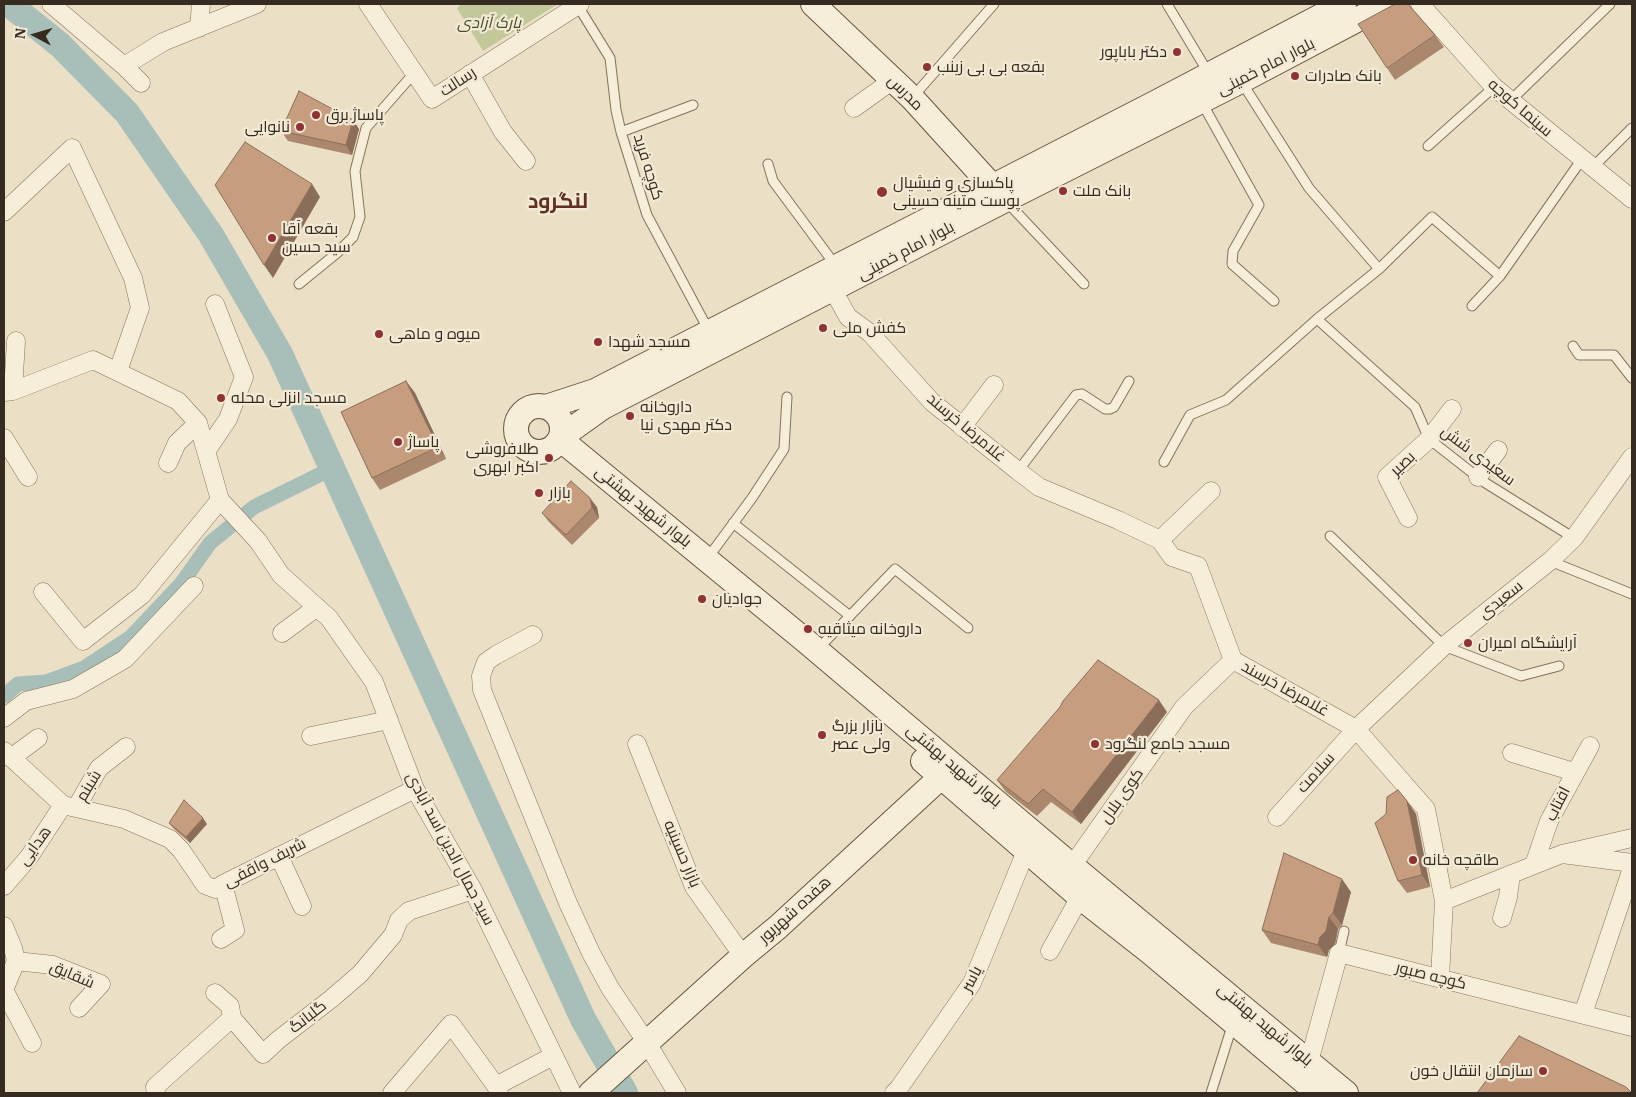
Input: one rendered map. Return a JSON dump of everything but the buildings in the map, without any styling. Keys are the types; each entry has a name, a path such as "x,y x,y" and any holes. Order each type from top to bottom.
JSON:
{"main road":[{"name":"مدرس","path":"813,4 912,98 999,193"},
{"name":"بلوار امام خمینی","path":"558,442 603,408 832,290 1209,74 1344,4"},
{"name":"بلوار امام خمینی","path":"546,407 595,391 837,266 1241,81 1387,4"},
{"path":"532,407 546,407 555,412 563,428 558,442 545,452 531,452 520,443 516,429 517,422 525,410 532,407"},
{"name":"بلوار شهید بهشتی","path":"558,442 707,559 816,650 941,766 1026,851 1318,1093"},
{"name":"بلوار شهید بهشتی","path":"558,442 941,766 993,787 1072,866 1346,1093"},
{"name":"هفده شهریور","path":"591,1093 742,956 778,927 941,766"}],"street":[{"path":"51,4 141,82"},
{"path":"199,28 201,4"},
{"path":"124,66 163,42 257,4"},
{"name":"رسالت","path":"368,4 432,99 579,5"},
{"name":"سینما کوچه","path":"1420,4 1494,88 1632,199"},
{"path":"470,74 503,132 526,161"},
{"path":"854,108 892,80"},
{"path":"4,212 72,148 133,278 140,308 118,371"},
{"name":"غلامرضا خرسند","path":"832,290 848,317 870,333 932,402 1018,472 1040,487 1160,540 1172,557 1198,566 1233,660 1356,729 1426,809 1444,901 1440,978"},
{"path":"207,450 228,419 244,377 215,304"},
{"path":"16,340 8,391 94,360 178,401 198,424 220,500 142,596 83,641 43,592"},
{"path":"962,427 994,385"},
{"path":"1428,439 1452,409"},
{"path":"168,463 177,442 198,424"},
{"path":"4,438 28,477"},
{"name":"بصیر","path":"1408,518 1387,477 1428,439"},
{"path":"1478,477 1498,450"},
{"name":"سعیدی","path":"1356,729 1444,646 1550,562 1574,538 1632,457"},
{"path":"1160,540 1211,491"},
{"name":"سید جمال الدین اسد آبادی","path":"220,500 258,541 281,575 328,618 374,682 415,788 473,890 572,1093"},
{"path":"4,718 26,701 73,689 125,659 194,586"},
{"path":"282,633 317,607"},
{"path":"533,635 496,654 486,662 481,676 482,690 561,886 591,953 610,988 648,1043 677,1093"},
{"name":"کوی بلال","path":"1072,866 1184,707 1233,660"},
{"path":"312,736 388,720"},
{"name":"سلامت","path":"1277,817 1356,729"},
{"path":"8,755 38,738"},
{"name":"بازار حسینیه","path":"637,744 694,887 742,956"},
{"name":"افتاب","path":"1534,865 1549,821 1574,772 1590,746"},
{"name":"شبنم","path":"70,806 99,768 126,747"},
{"path":"1512,753 1574,772"},
{"name":"شریف واقفی","path":"8,755 70,806 124,819 170,840 181,850 205,885 215,889 415,788"},
{"name":"هدایی","path":"4,886 70,806"},
{"path":"1444,901 1562,854 1632,838"},
{"name":"یاسر","path":"900,1091 972,983 1026,851"},
{"path":"1562,854 1632,863"},
{"path":"279,856 302,906"},
{"path":"1583,1014 1632,868"},
{"path":"1502,918 1508,898 1511,874"},
{"path":"221,939 235,930 224,884"},
{"name":"گلبانگ","path":"232,1018 263,1054 360,974 392,935 399,920 409,911 473,890"},
{"path":"1050,951 1080,897"},
{"path":"4,926 14,948 16,961 4,990 32,1043"},
{"path":"1309,1062 1339,953"},
{"name":"کوچه صبور","path":"1339,953 1632,1026"},
{"name":"شقایق","path":"16,961 53,965 101,984 79,1008"},
{"path":"156,1093 155,1087 232,1018 230,1006 215,994"},
{"path":"392,1093 406,1079 451,1024 498,1089 553,1056"}],"lane":[{"path":"912,98 994,4"},
{"path":"1167,4 1209,74"},
{"path":"1510,101 1610,4"},
{"name":"کوچه فرید","path":"579,5 610,58 616,110 621,132 647,215 710,332"},
{"path":"299,284 338,253 354,237 360,218 355,171 366,128 415,72"},
{"path":"1241,81 1309,188 1379,269"},
{"path":"1428,146 1494,88"},
{"path":"1200,100 1259,205 1233,251 1232,264 1274,301"},
{"path":"621,132 693,105"},
{"path":"1472,306 1500,276 1587,163 1632,128"},
{"path":"768,164 773,181 837,266"},
{"path":"999,193 1084,284"},
{"path":"1164,462 1190,415 1226,400 1317,319 1379,269 1432,216 1500,276"},
{"name":"سعیدی شش","path":"1317,319 1415,406 1428,439 1478,477 1574,538"},
{"path":"1572,346 1579,355 1614,355 1632,378"},
{"path":"1018,472 1076,395 1082,394 1110,409 1114,407 1129,380"},
{"path":"707,559 752,498 784,449 787,397"},
{"path":"733,523 850,616"},
{"path":"1330,536 1444,646 1521,676 1559,666"},
{"path":"1550,562 1632,594"},
{"path":"816,650 895,569 968,628"},
{"path":"1339,953 1344,931"},
{"path":"1211,1093 1233,1023"}],"green space":[{"name":"پارک آزادی","path":"462,4 558,4 483,51 457,8"}],"waterway":[{"path":"9,4 60,45 127,113 211,235 280,354 583,1019 625,1093"},
{"path":"4,696 18,684 46,682 84,668 131,637 181,584 210,543 254,507 331,469"}],"place":[{"name":"دکتر باباپور","path":"1177,52"},
{"name":"بقعه بی بی زینب","path":"927,67"},
{"name":"بانک صادرات","path":"1295,76"},
{"name":"پاساژ برق","path":"316,115"},
{"name":"نانوایی","path":"300,127"},
{"name":"بانک ملت","path":"1063,191"},
{"name":"پاکسازی و فیشیال پوست متینه حسینی","path":"882,192"},
{"name":"بقعه آقا سید حسین","path":"272,238"},
{"name":"کفش ملی","path":"823,328"},
{"name":"میوه و ماهی","path":"379,334"},
{"name":"مسجد شهدا","path":"598,342"},
{"name":"مسجد انزلی محله","path":"221,398"},
{"name":"داروخانه دکتر مهدی نیا","path":"630,416"},
{"name":"پاساژ","path":"398,442"},
{"name":"طلافروشی اکبر ابهری","path":"549,458"},
{"name":"بازار","path":"539,493"},
{"name":"جوادیان","path":"702,599"},
{"name":"داروخانه میثاقیه","path":"808,629"},
{"name":"آرایشگاه امیران","path":"1468,643"},
{"name":"بازار بزرگ ولی عصر","path":"822,735"},
{"name":"مسجد جامع لنگرود","path":"1095,744"},
{"name":"طاقچه خانه","path":"1413,860"},
{"name":"سازمان انتقال خون","path":"1543,1071"}],"district":[{"name":"لنگرود","path":"558,202"}]}
